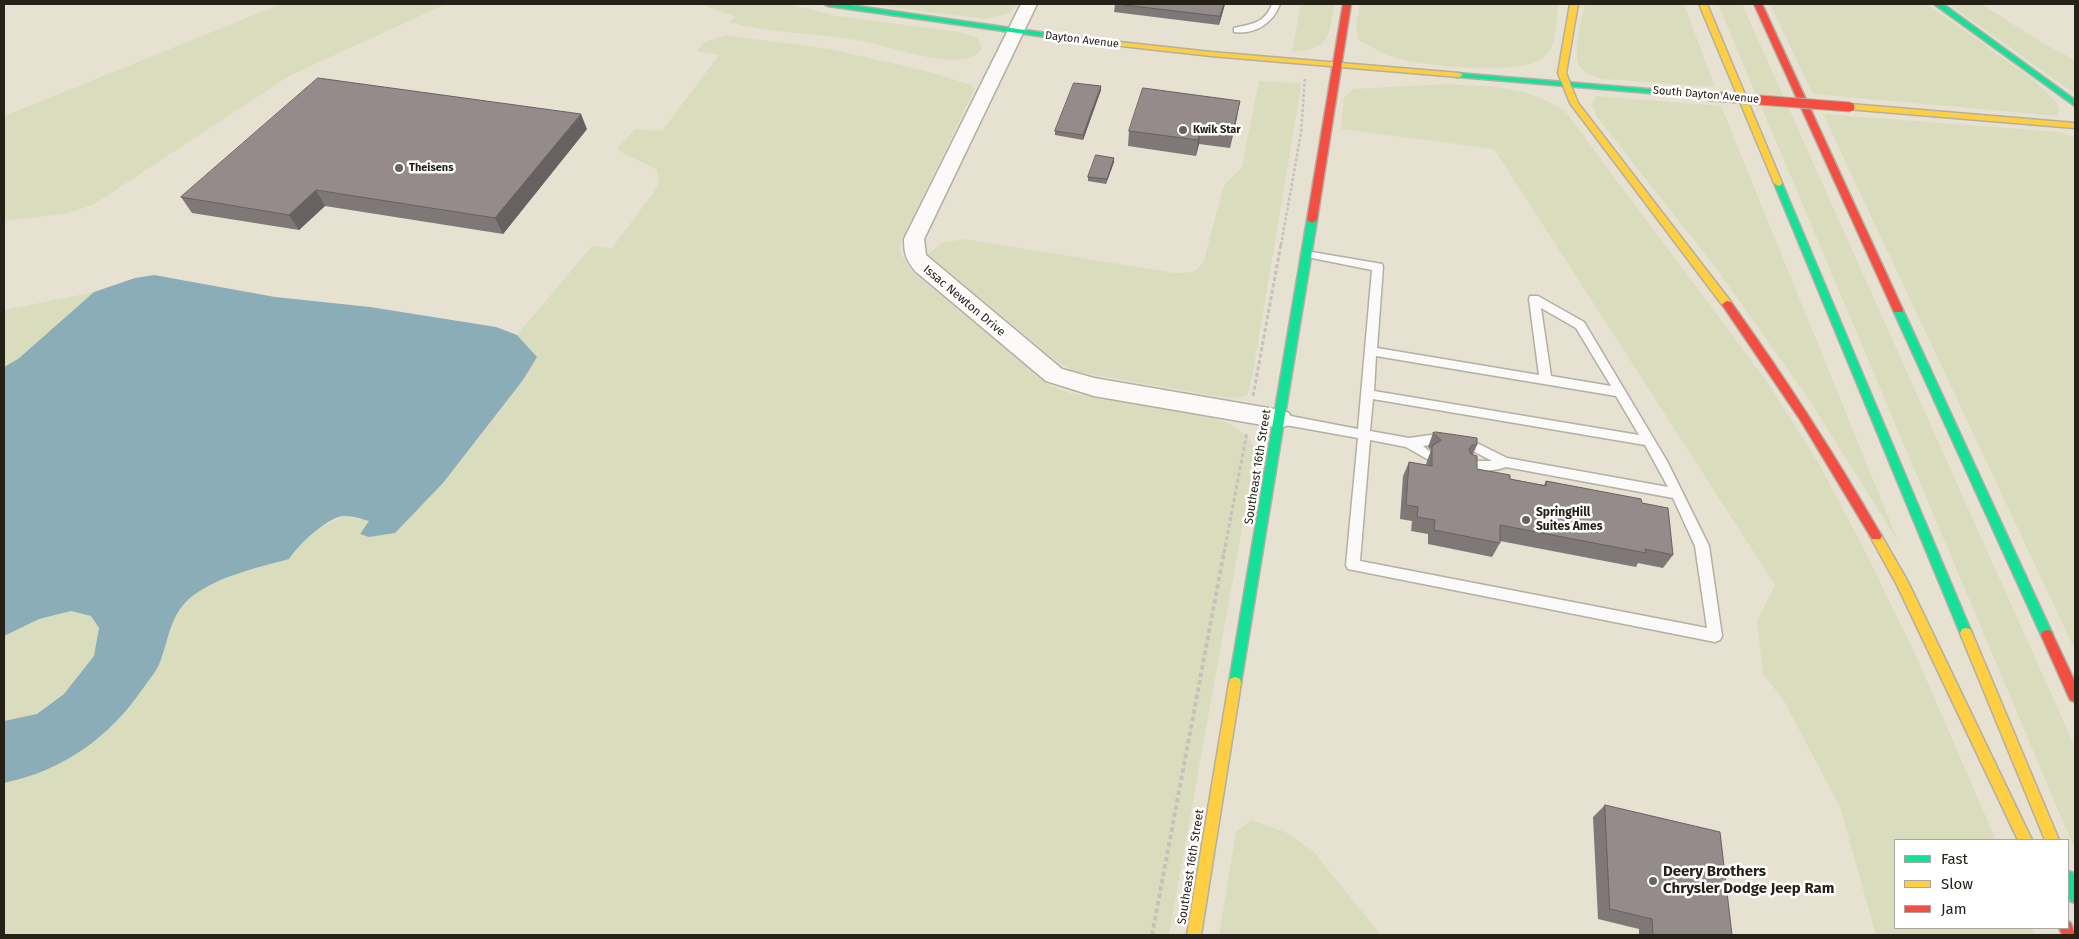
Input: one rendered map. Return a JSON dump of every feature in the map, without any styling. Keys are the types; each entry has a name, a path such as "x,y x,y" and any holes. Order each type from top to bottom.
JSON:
{"main road":[{"name":"Dayton Avenue","path":"828,4 1016,32 1191,52 1337,65"},
{"name":"Southeast 16th Street","path":"1194,935 1347,4"},
{"path":"1574,4 1562,73 1574,103 1702,268 1763,354 1837,468 1902,582 2025,839"},
{"path":"1703,4 2052,839"},
{"path":"1758,4 2075,696"},
{"path":"1938,4 2075,104"},
{"path":"1344,22 1346,29 1355,41"},
{"path":"1378,55 1417,68 1448,74"},
{"name":"South Dayton Avenue","path":"1337,65 2075,126"},
{"path":"2069,881 2075,896"}],"street":[{"name":"Issac Newton Drive","path":"1029,4 914,239 915,256 923,266 1054,374 1070,381 1094,387 1280,419"}],"lane":[{"path":"1237,30 1253,29 1265,23 1273,13 1276,4"},
{"path":"1306,254 1378,267 1353,565 1715,636 1702,546 1649,441 1580,325 1534,299 1546,379"},
{"path":"1370,351 1620,392"},
{"path":"1368,394 1649,441"},
{"path":"1280,419 1409,443 1430,440 1475,447 1505,462 1677,494"},
{"path":"1409,443 1427,454"},
{"path":"1470,464 1495,466 1505,462"}],"path":[{"path":"1254,394 1300,133 1305,81"},
{"path":"1152,935 1246,435"}],"green space":[{"path":"281,4 446,4 289,76 93,205 64,214 4,221 4,116"},
{"path":"700,4 787,4 837,16 960,32 978,38 982,48 973,57 952,60 941,59 862,41 746,26 729,22 736,17"},
{"path":"865,4 1018,4 1008,13 986,19"},
{"path":"1301,4 1334,4 1331,25 1329,33 1321,44 1314,48 1292,52"},
{"path":"1360,4 1558,4 1554,40 1548,53 1543,58 1515,67 1472,68 1428,64 1396,58 1358,40 1356,26"},
{"path":"1585,4 1684,4 1715,87 1603,79 1586,73 1582,69 1577,56 1578,38"},
{"path":"1718,4 1742,4 2075,747 2075,850"},
{"path":"1770,4 1927,4 2034,80 2057,103 2058,116 1813,94"},
{"path":"1949,4 1981,4 2043,43 2075,60 2075,94"},
{"path":"725,35 830,49 930,72 971,85 974,89 971,97 901,241 900,252 911,271 1050,386 1070,393 1206,416 1230,424 1246,435 1256,450 1169,935 4,935 4,615 319,528 344,516 370,521 361,535 418,507 443,483 523,380 537,357 517,335 592,246 612,248 659,185 657,170 617,149 635,129 662,131 719,55 697,51 704,42"},
{"path":"1259,81 1300,83 1301,87 1252,378 1247,396 1234,398 1215,396 1072,371 1051,357 928,254 942,243 964,239 1175,273 1196,270 1204,260 1225,184 1242,167"},
{"path":"1446,84 1493,87 1536,96 1565,111 1770,386 1819,464 1863,547 1917,658 1996,839 1894,839 1894,929 2032,929 2035,935 1876,935 1840,807 1784,701 1763,674 1757,621 1775,585 1494,149 1341,129 1344,97 1354,89"},
{"path":"1596,96 1721,106 1899,543 1810,401 1719,272 1597,117 1592,105"},
{"path":"1823,114 2059,132 2075,137 2075,650"},
{"path":"94,292 18,359 4,367 4,310"},
{"path":"1251,820 1287,833 1312,850 1381,935 1219,935 1236,832"}],"water":[{"path":"154,275 275,297 370,307 496,327 517,335 537,357 523,380 443,483 395,533 369,537 360,534 369,521 351,516 338,517 314,532 289,559 225,578 201,590 190,598 178,612 157,669 116,722 83,749 65,760 46,770 4,783 4,721 37,714 64,694 94,656 99,628 91,616 71,611 39,619 4,636 4,367 18,359 94,292 135,278"}],"building":[{"path":"1117,4 1224,4 1220,16"},
{"name":"Theisens","path":"318,78 581,114 495,218 316,190 289,215 181,197"},
{"path":"1074,83 1101,86 1083,135 1055,131"},
{"path":"1143,88 1240,101 1233,132 1201,128 1198,140 1129,131"},
{"path":"1096,155 1114,158 1107,179 1088,177"},
{"name":"SpringHill Suites Ames","path":"1433,433 1477,438 1477,445 1472,445 1469,449 1471,454 1477,456 1477,469 1510,475 1510,479 1546,486 1546,481 1641,499 1642,503 1668,508 1673,555 1645,549 1646,553 1500,525 1500,543 1434,530 1435,520 1417,517 1418,507 1406,505 1409,462 1432,466 1432,446 1441,440"},
{"name":"Deery Brothers Chrysler Dodge Jeep Ram","path":"1605,805 1720,832 1732,935 1653,935 1652,919 1610,909"}],"traffic: fast":[{"path":"828,4 1067,38"},
{"path":"1938,4 2075,104"},
{"path":"1459,75 1708,96"},
{"path":"1778,183 1966,633"},
{"path":"1235,683 1312,220"},
{"path":"1898,310 2047,635"},
{"path":"2069,881 2075,896"}],"traffic: slow":[{"path":"1574,4 1562,73 1574,103 1727,304"},
{"path":"1703,4 1778,183"},
{"path":"1067,38 1211,54 1459,75"},
{"path":"1850,107 2075,126"},
{"path":"1876,536 1902,582 2025,839"},
{"path":"1966,633 2052,839"},
{"path":"1194,935 1235,683"}],"traffic: jam":[{"path":"1312,220 1347,4"},
{"path":"1758,4 1898,310"},
{"path":"1708,96 1850,107"},
{"path":"1727,304 1804,418 1876,536"},
{"path":"2047,635 2075,696"},
{"path":"2066,929 2069,935"}],"place":[{"name":"Kwik Star","path":"1183,130"},
{"name":"Theisens","path":"399,168"},
{"name":"SpringHill Suites Ames","path":"1526,520"},
{"name":"Deery Brothers Chrysler Dodge Jeep Ram","path":"1653,881"}]}
